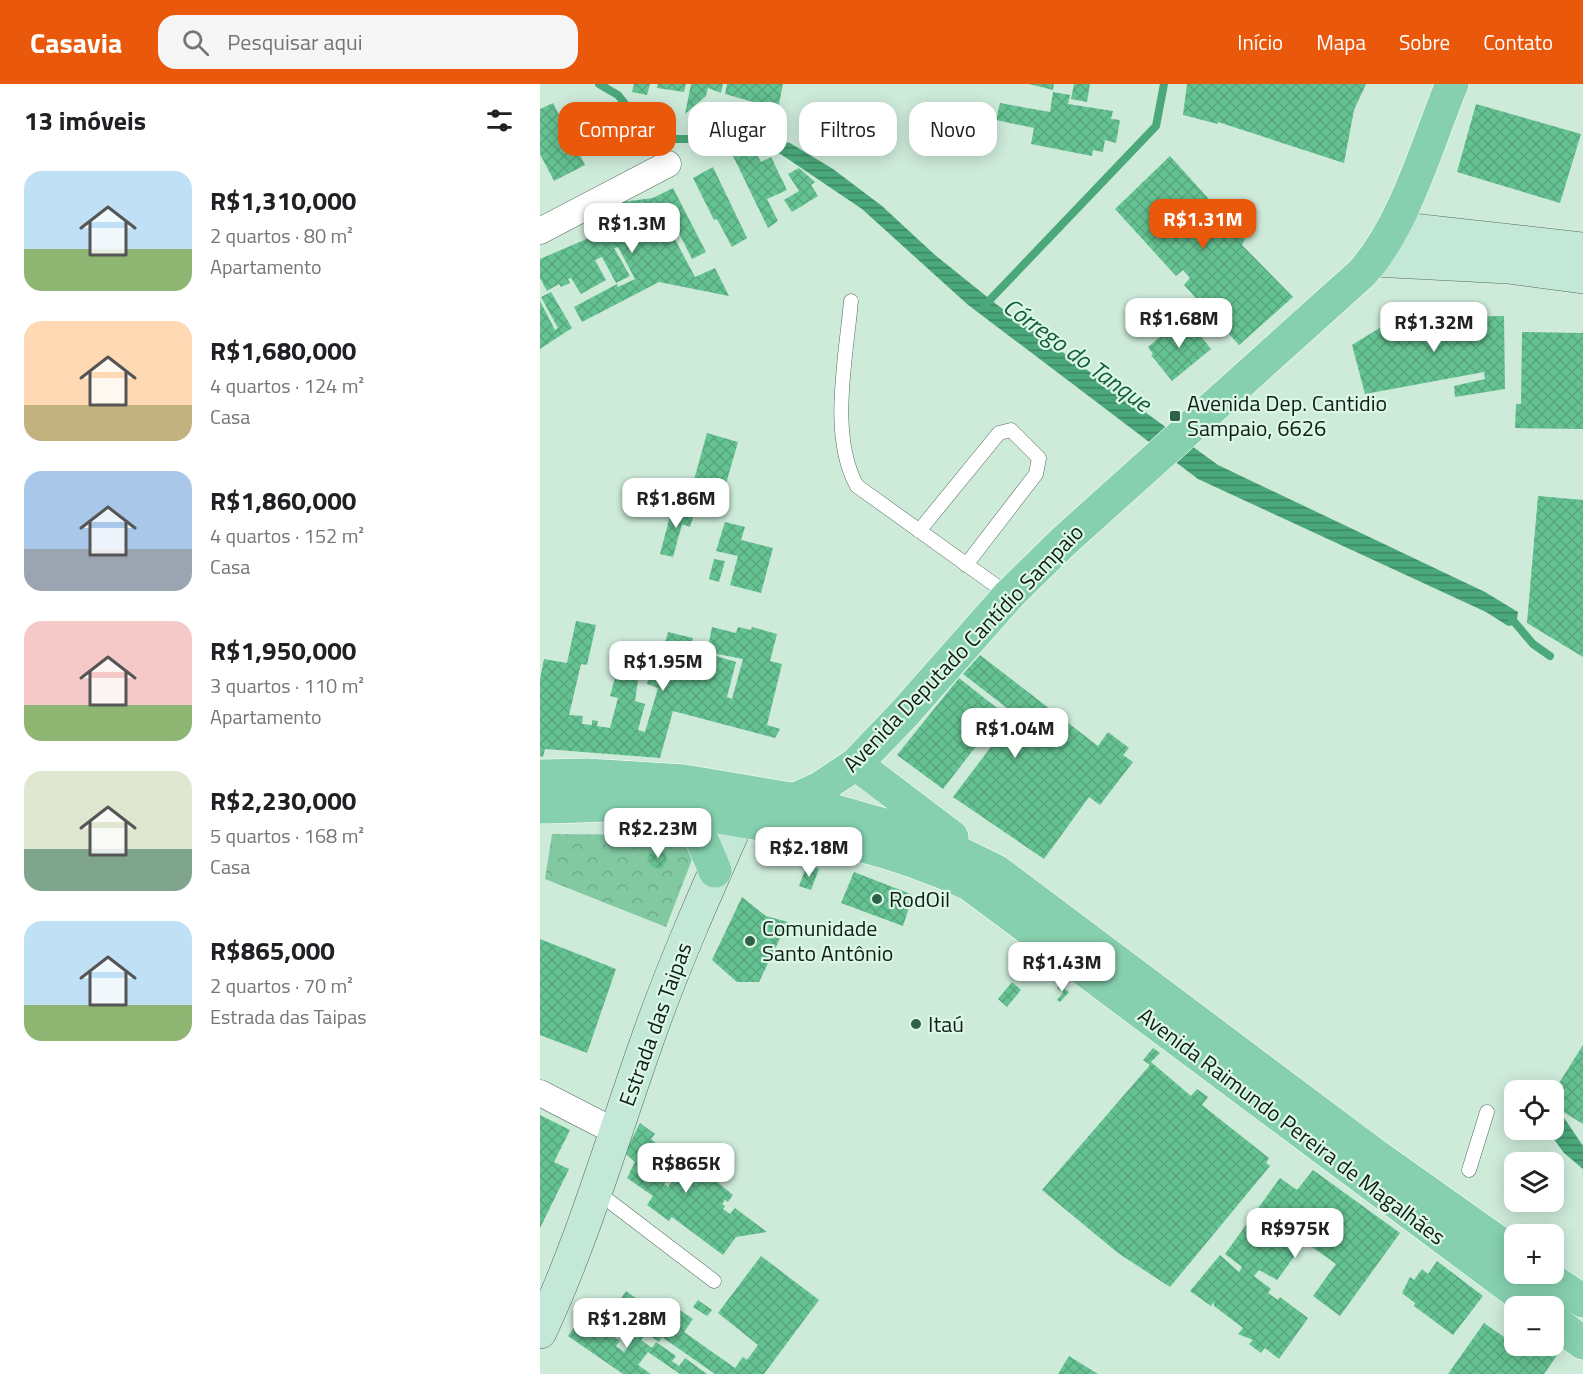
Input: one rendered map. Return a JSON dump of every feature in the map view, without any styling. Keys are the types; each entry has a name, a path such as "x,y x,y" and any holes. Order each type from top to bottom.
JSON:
{"main road":[{"name":"Avenida Deputado Cantídio Sampaio","path":"738,820 797,800 856,764 903,715 1009,595 1150,461 1191,428 1374,260 1394,228 1452,84"},
{"path":"1394,228 1583,249"},
{"path":"1374,260 1508,267 1583,277"},
{"path":"856,764 996,871"},
{"name":"Avenida Raimundo Pereira de Magalhães","path":"540,776 587,775 684,781 797,800 927,837 996,871 1375,1155 1504,1246"},
{"name":"Avenida Raimundo Pereira de Magalhães","path":"540,807 623,805 680,810 738,820 864,845 912,859 969,884 1522,1296"},
{"path":"680,810 702,840 715,871"},
{"name":"Estrada das Taipas","path":"540,1332 595,1191 648,1037 738,820"},
{"path":"1558,1284 1583,1301"},
{"path":"1564,1328 1583,1342"}],"street":[{"path":"540,231 668,164"},
{"path":"540,1093 616,1132"}],"lane":[{"path":"851,301 842,446 848,470 857,486 1009,595"},
{"path":"919,531 999,433 1011,430 1039,458 1036,474 966,566"},
{"path":"1469,1170 1487,1112"},
{"path":"595,1191 714,1281"}],"green space":[{"path":"552,834 660,835 692,843 693,857 666,927 545,879"}],"shaded area":[{"path":"787,142 799,148 799,156 812,156 833,169 882,206 935,255 996,304 1218,465 1485,592 1518,612 1516,625 1508,626 1486,612 1198,479 967,304 862,209 783,156 787,156"},
{"path":"1564,1118 1583,1146 1583,1169 1563,1152 1554,1140 1564,1140"}],"building":[{"path":"634,84 650,84 647,95 632,92"},
{"path":"658,84 686,84 684,92 657,88"},
{"path":"691,84 723,84 721,93 708,88 706,96 699,102 688,102 688,111 685,114"},
{"path":"727,84 783,84 779,102 753,102 725,94"},
{"path":"1029,84 1054,84 1053,90"},
{"path":"1074,84 1090,84 1087,102 1071,99"},
{"path":"1187,84 1366,84 1354,110 1344,163 1218,122 1218,124 1183,115"},
{"path":"1053,92 1070,95 1068,104 1113,111 1111,119 1120,120 1116,143 1105,140 1103,152 1093,150 1092,156 1031,144 1034,128 997,120 1000,103 1050,112"},
{"path":"553,103 558,113 558,156 580,156 585,165 554,181 540,154 540,109"},
{"path":"1476,104 1581,134 1560,203 1457,172"},
{"path":"733,156 758,156 761,162 771,157 787,190 767,199 778,221 768,228"},
{"path":"1170,156 1245,239 1242,245 1293,297 1239,345 1184,285 1190,278 1183,270 1176,276 1115,209"},
{"path":"713,167 747,238 732,247 717,219 714,220 693,178"},
{"path":"799,168 815,182 811,185 818,196 792,212 784,200 799,191 788,174"},
{"path":"673,188 706,252 692,259 676,227 670,230 695,277 715,268 729,296 659,282 582,322 574,307 617,284 618,287 635,279 618,247 614,248 630,276 616,283 602,257 595,260 606,280 581,294 571,278 568,279 570,283 561,287 559,284 547,291 540,278 540,259 591,237 589,234 605,225 598,212 614,203 653,198"},
{"path":"551,292 572,328 540,349 540,301 555,330 558,328 541,297"},
{"path":"1504,316 1505,389 1455,397 1454,386 1485,379 1484,372 1365,394 1352,345 1396,318"},
{"path":"1182,318 1187,325 1190,323 1211,349 1172,381 1151,355 1153,354 1148,347"},
{"path":"1522,332 1583,333 1583,429 1515,428 1516,404 1521,404"},
{"path":"707,433 738,442 719,508 689,498"},
{"path":"1538,496 1583,500 1583,657 1527,623"},
{"path":"673,505 695,511 690,527 682,524 673,557 660,554"},
{"path":"725,522 745,527 741,540 773,548 761,593 730,585 738,556 716,551"},
{"path":"714,559 725,561 719,582 709,579"},
{"path":"576,621 596,625 587,665 581,664 569,715 583,716 582,724 592,725 592,720 598,721 597,726 610,728 618,698 610,696 615,678 612,677 615,665 611,663 612,658 629,663 631,657 641,660 635,701 645,704 638,730 645,732 658,688 647,684 653,661 659,662 668,632 693,638 690,648 736,662 727,697 732,699 743,659 707,652 712,627 736,633 738,627 751,630 752,627 777,634 770,661 782,664 767,725 780,729 775,738 673,711 660,758 545,749 543,757 540,756 540,679 544,659 567,663"},
{"path":"980,655 1098,746 1108,732 1129,748 1123,755 1133,762 1100,805 1089,797 1044,859 953,797 997,739 987,732 943,789 897,755 959,678 1006,715 1001,720 1008,725 1016,715 963,674"},
{"path":"655,848 665,852 667,861 660,869 651,866 648,856"},
{"path":"807,865 819,869 811,890 799,886"},
{"name":"RodOil","path":"854,872 913,895 903,926 841,903"},
{"name":"Comunidade Santo Antônio","path":"742,897 766,916 788,922 759,982 737,982 712,960"},
{"path":"540,939 616,969 587,1053 540,1035"},
{"path":"1012,982 1021,990 1007,1007 998,999"},
{"path":"1059,985 1069,992 1060,1002 1057,1000 1063,993 1057,988"},
{"path":"1583,1045 1583,1124 1564,1112 1564,1080 1561,1080"},
{"path":"1153,1048 1160,1053 1151,1062 1191,1096 1197,1089 1208,1097 1202,1105 1269,1158 1266,1163 1270,1166 1170,1287 1118,1253 1042,1190 1150,1065 1143,1060"},
{"path":"540,1115 570,1130 554,1162 569,1169 540,1228"},
{"path":"640,1123 655,1134 651,1139 680,1163 664,1184 668,1187 679,1172 698,1186 683,1173 692,1161 733,1195 728,1202 725,1200 722,1204 725,1206 723,1209 730,1214 735,1208 767,1232 736,1237 723,1255 672,1217 669,1221 647,1205 653,1196 627,1178 635,1162 625,1153"},
{"path":"1313,1170 1400,1233 1340,1316 1313,1296 1336,1264 1305,1242 1277,1280 1259,1270 1254,1276 1271,1289 1268,1293 1278,1300 1280,1297 1308,1318 1279,1359 1265,1348 1261,1353 1249,1344 1253,1340 1238,1334 1243,1328 1214,1306 1214,1302 1211,1306 1190,1291 1220,1255 1239,1272 1242,1267 1225,1254 1280,1178 1297,1190"},
{"path":"761,1256 819,1300 764,1374 715,1374 662,1337 659,1342 613,1310 626,1291 665,1319 674,1306 693,1319 684,1332 735,1368 743,1357 747,1360 758,1345 718,1313"},
{"path":"1437,1261 1483,1296 1453,1335 1414,1306 1415,1303 1402,1293 1410,1277 1414,1280 1422,1269 1428,1274"},
{"path":"698,1300 712,1310 707,1316 693,1307"},
{"path":"619,1316 645,1335 641,1340 652,1348 656,1342 676,1356 672,1361 679,1366 685,1358 707,1374 680,1374 648,1352 638,1365 651,1374 623,1374 568,1336 579,1320 604,1337 607,1332 620,1341 616,1346 624,1352 632,1341 611,1326"},
{"path":"1484,1323 1504,1337 1504,1356 1557,1356 1544,1374 1448,1374"},
{"path":"1069,1356 1098,1374 1058,1374"}],"waterway":[{"name":"Córrego do Tanque","path":"599,84 618,95 644,128 663,139 688,139"},
{"path":"984,306 1156,126 1164,84"},
{"name":"Córrego do Tanque","path":"1511,618 1533,644 1550,656"}],"place":[{"name":"Avenida Dep. Cantidio Sampaio, 6626","path":"1175,416"},
{"name":"RodOil","path":"877,899"},
{"name":"Comunidade Santo Antônio","path":"750,941"},
{"name":"Itaú","path":"916,1024"}]}
